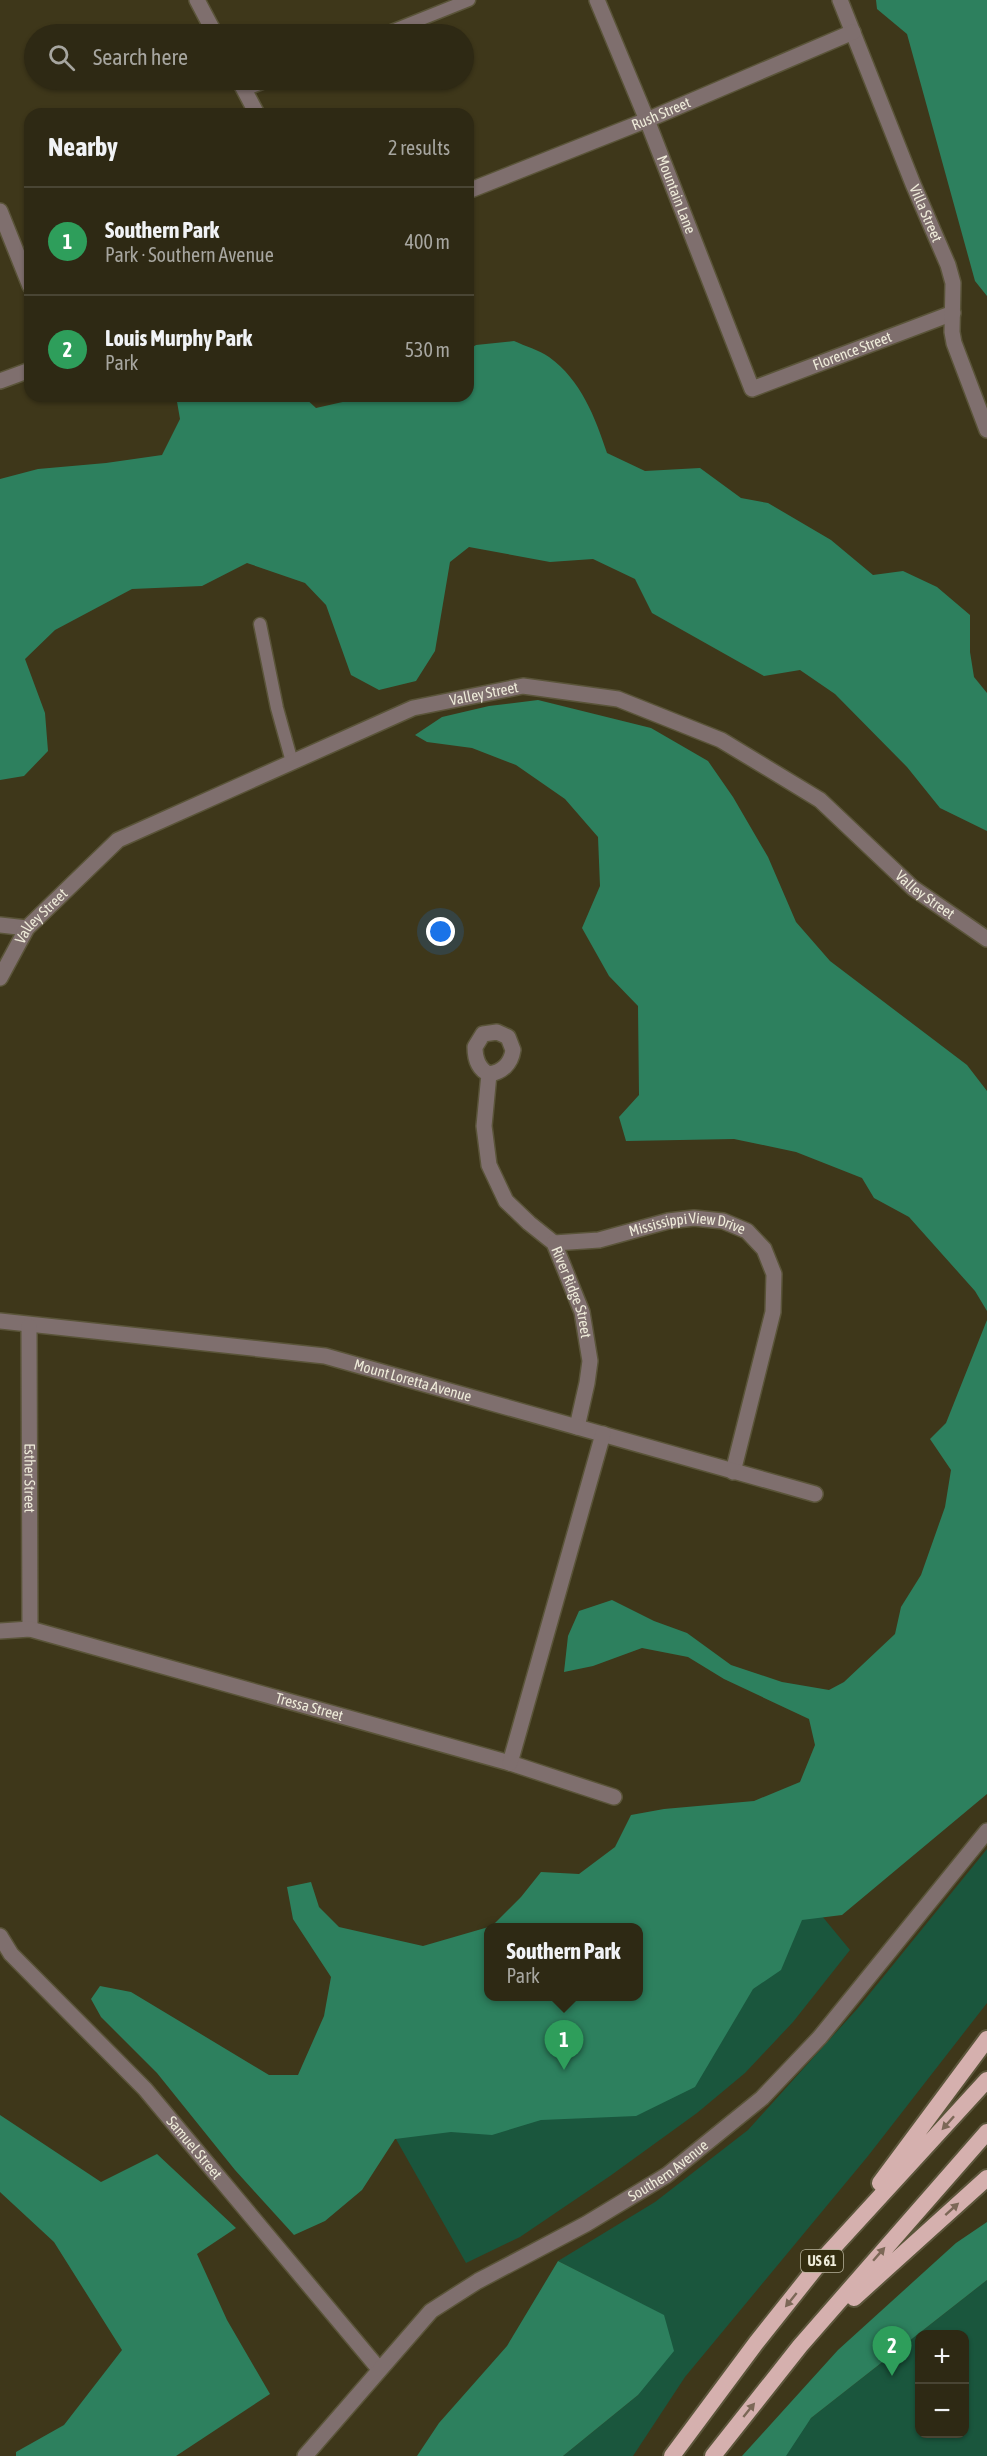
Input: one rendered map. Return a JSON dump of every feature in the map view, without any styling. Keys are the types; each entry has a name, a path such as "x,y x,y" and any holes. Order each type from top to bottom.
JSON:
{"highway":[{"path":"822,2260 987,2039"},
{"name":"US 61","path":"672,2456 756,2343 822,2260 987,2080"},
{"name":"US 61","path":"713,2456 800,2346 987,2132"},
{"path":"800,2346 987,2178"}],"street":[{"path":"197,0 210,24"},
{"name":"Mountain Lane","path":"597,0 647,120 752,389"},
{"name":"Villa Street","path":"840,0 913,184 948,265 953,283 954,343 987,430"},
{"name":"Rush Street","path":"474,189 647,120 853,32"},
{"path":"244,90 254,108"},
{"path":"0,211 24,271"},
{"name":"Florence Street","path":"752,389 952,313"},
{"path":"0,381 24,372"},
{"name":"Valley Street","path":"0,978 27,928 118,840 413,708 523,686 618,699 721,740 820,800 913,888 987,939"},
{"path":"0,925 27,928"},
{"name":"River Ridge Street","path":"489,1074 484,1126 489,1165 506,1201 554,1242 582,1312 590,1361 577,1427"},
{"name":"Mississippi View Drive","path":"554,1242 599,1240 668,1221 694,1218 723,1221 747,1231 764,1249 774,1274 773,1312 733,1472"},
{"name":"Mount Loretta Avenue","path":"0,1321 29,1326 325,1356 815,1494"},
{"name":"Esther Street","path":"29,1326 30,1629"},
{"path":"510,1763 603,1434"},
{"name":"Tressa Street","path":"0,1631 30,1629 510,1763 614,1797"},
{"name":"Southern Avenue","path":"305,2456 431,2311 478,2281 586,2224 667,2175 762,2098 820,2037 987,1831"},
{"name":"Samuel Street","path":"0,1936 12,1954 145,2089 379,2369"}],"lane":[{"path":"409,24 469,0"},
{"path":"260,624 277,708 292,762"}],"green space":[{"path":"876,0 987,0 987,296 975,281 907,34 877,9"},
{"path":"514,341 549,357 560,366 586,400 607,453 645,471 700,468 741,498 768,503 831,540 873,575 903,571 937,587 970,615 970,652 974,677 987,693 987,831 940,808 907,767 835,694 800,670 764,676 652,613 635,579 593,559 550,562 469,547 450,562 435,651 416,681 379,690 351,675 326,605 305,583 247,563 202,586 132,589 55,630 25,659 45,713 48,751 24,776 0,780 0,479 38,469 162,455 180,419 177,402 310,402 316,408 342,402 474,402 474,346"},
{"path":"538,700 651,728 708,761 733,797 768,857 796,922 830,961 967,1065 987,1091 987,1311 975,1291 909,1217 874,1198 862,1178 796,1152 734,1139 626,1141 619,1117 639,1095 638,1006 609,976 582,928 600,886 598,837 565,799 516,765 472,748 427,742 415,735 442,717 489,706"},
{"path":"987,1320 987,1794 842,1915 802,1920 781,1970 753,1989 695,2087 636,2116 541,2120 492,2135 451,2132 395,2139 362,2190 325,2221 294,2235 235,2170 157,2073 101,2017 91,1999 100,1986 131,1992 269,2075 298,2075 324,2016 331,1977 293,1919 287,1887 311,1882 319,1907 339,1927 423,1946 484,1928 484,2001 643,2001 643,1923 495,1923 521,1897 541,1872 579,1874 615,1847 631,1815 664,1809 754,1801 800,1782 815,1745 809,1719 724,1679 688,1657 642,1648 593,1666 564,1672 568,1636 579,1611 612,1600 654,1621 687,1633 731,1665 782,1682 829,1690 844,1682 895,1634 901,1607 921,1575 945,1507 951,1470 930,1439 946,1423"},
{"path":"987,1849 987,2003 868,2156 685,2377 633,2456 563,2456 638,2395 664,2316 558,2261 655,2202 748,2130 858,2008"},
{"path":"794,1882 850,1950 793,2022 745,2073 697,2113 520,2237 466,2263 366,2086 624,2001 643,2001 643,1993"},
{"path":"0,2115 101,2182 157,2154 236,2228 197,2254 227,2320 270,2394 176,2456 16,2456 16,2452 64,2425 122,2350 54,2242 0,2192"},
{"path":"987,2222 987,2280 923,2330 915,2330 915,2336 811,2418 786,2456 742,2456 838,2350 956,2243"},
{"path":"558,2261 664,2315 674,2351 638,2395 563,2456 417,2456 439,2423 507,2346"},
{"path":"987,2280 987,2456 777,2456 811,2418 915,2336 915,2438 969,2438 969,2330 923,2330"}],"place":[{"name":"Southern Park","path":"564,2070"},
{"name":"Louis Murphy Park","path":"892,2376"}]}
